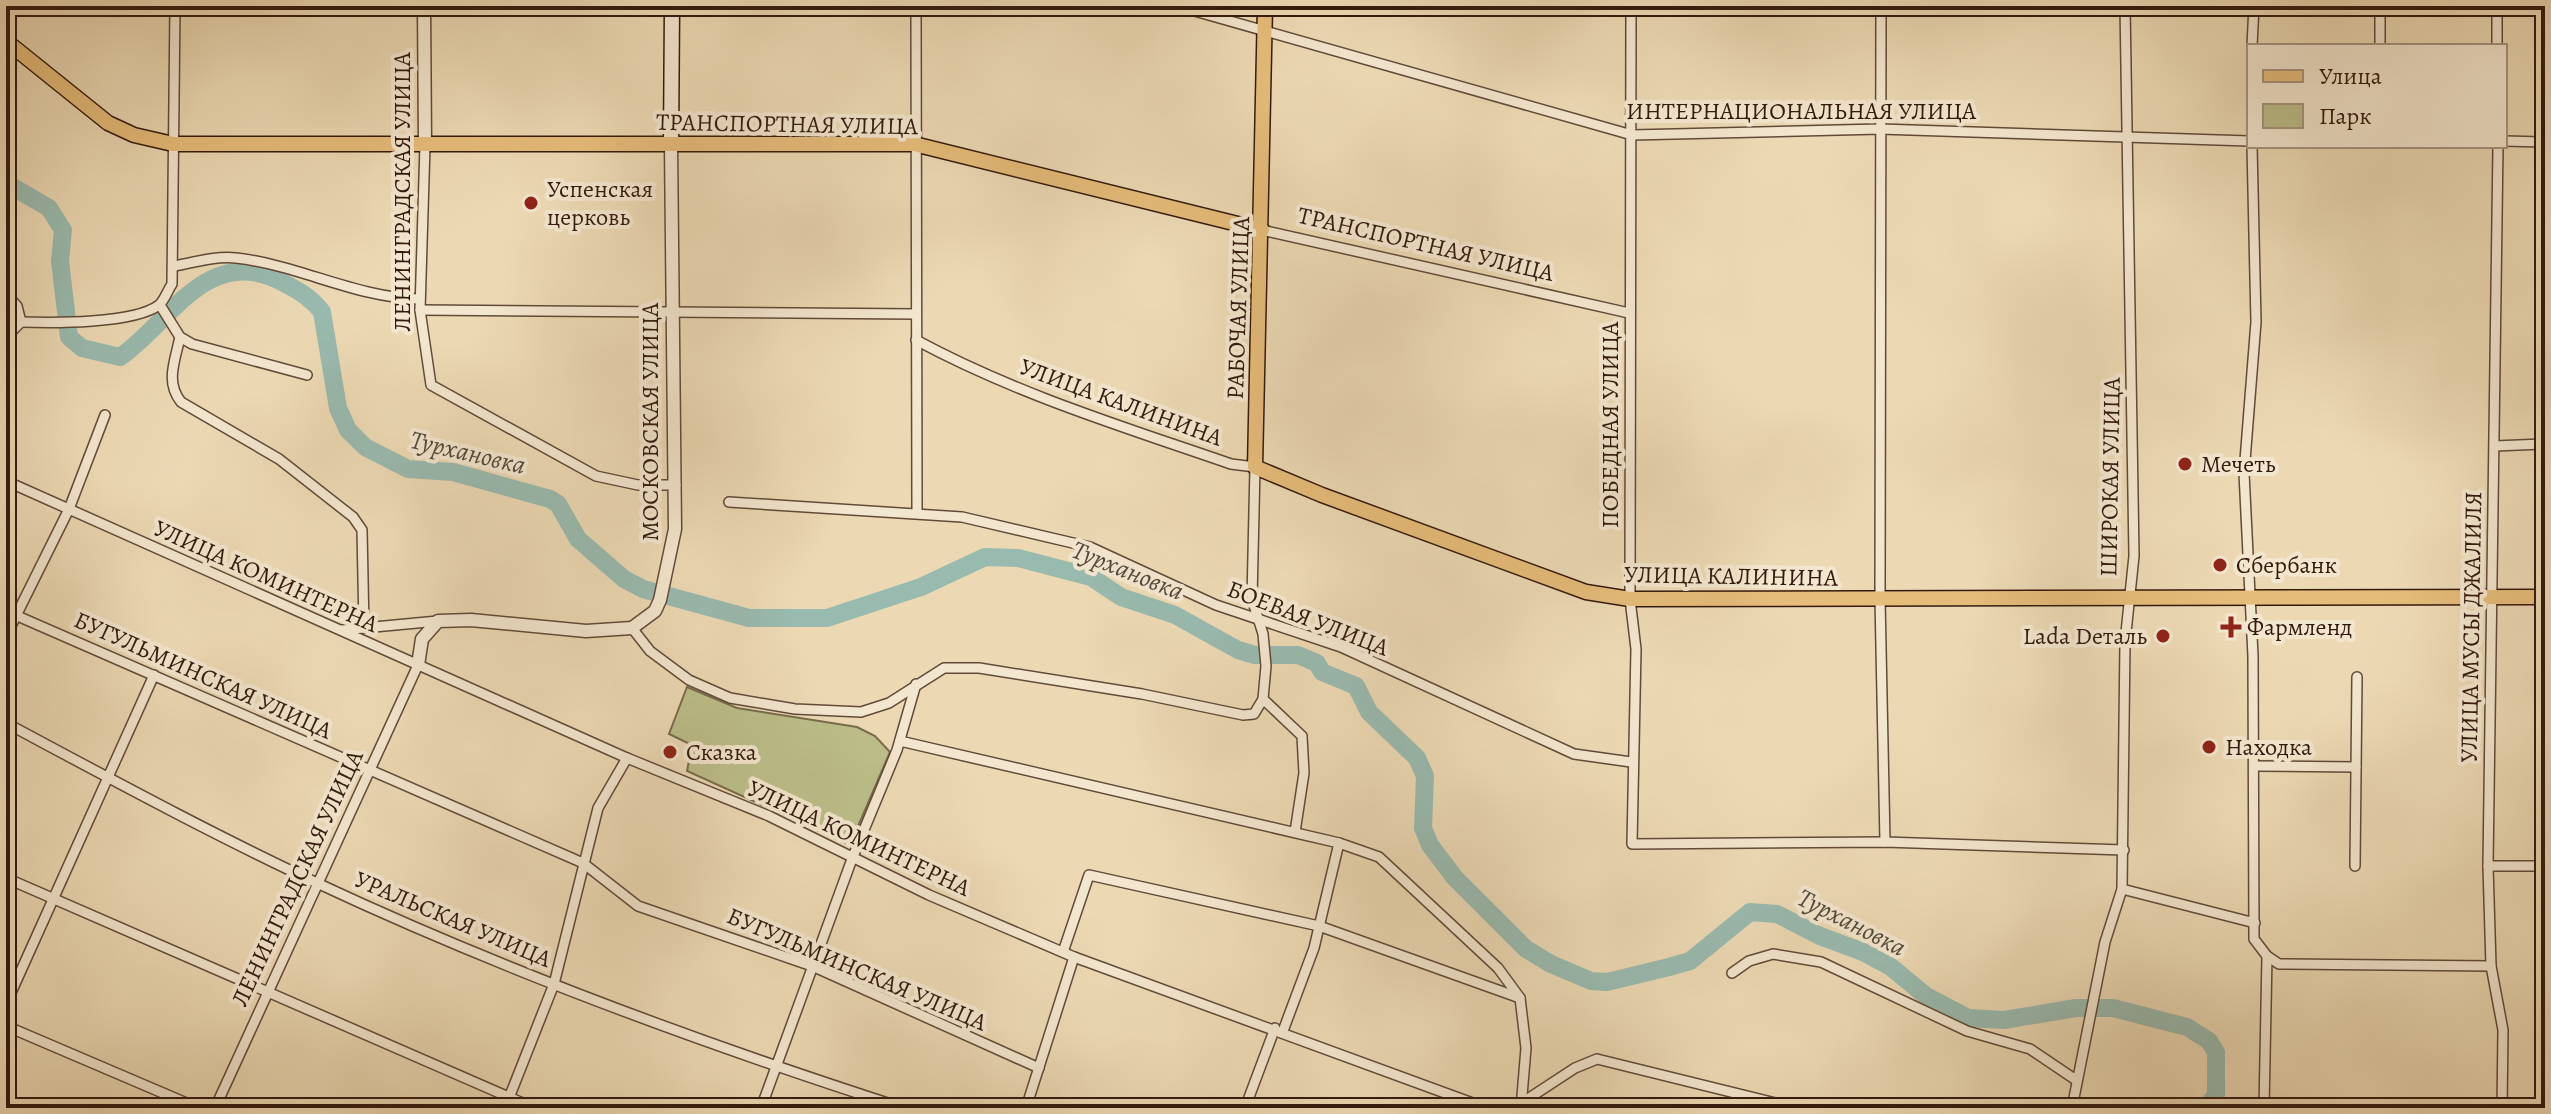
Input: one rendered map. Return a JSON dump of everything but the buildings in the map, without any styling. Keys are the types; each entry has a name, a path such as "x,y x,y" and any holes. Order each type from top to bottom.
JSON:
{"main road":[{"name":"МОСКОВСКАЯ УЛИЦА","path":"671,145 672,6"},
{"name":"РАБОЧАЯ УЛИЦА","path":"1255,467 1265,6"},
{"name":"ТРАНСПОРТНАЯ УЛИЦА","path":"6,41 108,123 134,135 173,144 914,144 1262,230"},
{"name":"УЛИЦА КАЛИНИНА","path":"1255,467 1322,495 1586,592 1630,599 2545,597"}],"street":[{"path":"6,337 21,322 72,324 144,311 160,305 172,284 175,6"},
{"name":"ЛЕНИНГРАДСКАЯ УЛИЦА","path":"424,6 425,145 420,304 428,377 437,391 596,476 638,485 676,485"},
{"path":"916,6 917,513"},
{"name":"ИНТЕРНАЦИОНАЛЬНАЯ УЛИЦА","path":"1177,6 1632,135 1880,129 2247,144"},
{"name":"ПОБЕДНАЯ УЛИЦА","path":"1631,6 1630,599 1636,649 1631,762 1632,844 1885,842"},
{"path":"1881,6 1880,599 1885,842 2124,850"},
{"name":"ШИРОКАЯ УЛИЦА","path":"2076,1080 2105,942 2122,889 2124,850 2127,598 2134,556 2125,6"},
{"path":"2252,44 2254,6"},
{"path":"2380,6 2380,44"},
{"path":"2497,6 2497,44"},
{"path":"2507,141 2545,142"},
{"name":"МОСКОВСКАЯ УЛИЦА","path":"632,628 655,611 660,600 668,575 675,529 671,145"},
{"path":"2250,148 2256,322 2244,473 2252,598 2254,939 2267,956 2279,964 2491,966"},
{"name":"УЛИЦА МУСЫ ДЖАЛИЛЯ","path":"2498,148 2488,866 2491,966 2503,1030 2502,1108"},
{"name":"ТРАНСПОРТНАЯ УЛИЦА","path":"1262,230 1629,313"},
{"path":"174,266 237,258 420,304 916,314"},
{"path":"6,294 17,306 21,322"},
{"path":"160,305 180,337 192,344 307,375"},
{"path":"180,337 171,379 173,392 181,402 279,459 353,517 362,530 364,628"},
{"name":"УЛИЦА КАЛИНИНА","path":"916,340 976,372 1037,397 1231,464 1255,467"},
{"path":"6,636 69,509 105,415"},
{"path":"2495,446 2545,444"},
{"name":"РАБОЧАЯ УЛИЦА","path":"1255,467 1252,599 1266,666 1263,699"},
{"name":"УЛИЦА КОМИНТЕРНА","path":"6,481 627,758 769,816 852,859 1074,957 1486,1108"},
{"name":"БОЕВАЯ УЛИЦА","path":"729,502 917,513 999,524 1090,547 1259,622 1341,647 1574,754 1631,762"},
{"name":"БУГУЛЬМИНСКАЯ УЛИЦА","path":"6,611 583,863 638,906 812,966 1039,1068"},
{"path":"340,630 471,620 586,631 632,628 650,651 689,680 730,698 828,713 861,712 889,703 944,668 979,668 1142,694 1243,715 1254,714 1263,699 1302,736 1304,773 1295,832"},
{"path":"418,665 422,639 438,621"},
{"name":"ЛЕНИНГРАДСКАЯ УЛИЦА","path":"215,1108 418,665"},
{"path":"6,1004 52,898 110,779 154,675"},
{"path":"2355,866 2357,677"},
{"path":"761,1108 852,859 900,741 916,684"},
{"name":"УРАЛЬСКАЯ УЛИЦА","path":"6,723 318,883 554,984 775,1067 903,1108"},
{"path":"900,741 1295,832 1379,857 1498,968 1520,998 1526,1048 1522,1105"},
{"path":"507,1103 554,984 598,808 627,758"},
{"path":"2254,766 2356,767"},
{"path":"1245,1108 1319,926 1339,843"},
{"path":"2488,866 2545,866"},
{"path":"1063,952 1089,875 1319,926 1520,998"},
{"path":"6,878 268,993 507,1103 534,1108"},
{"path":"2122,889 2255,923"},
{"path":"1732,973 1749,961 1773,954 1821,962 1967,1031 2030,1049 2076,1080 2072,1108"},
{"path":"2264,1108 2267,956"},
{"path":"1026,1108 1074,957"},
{"path":"6,1026 198,1108"},
{"path":"1522,1105 1575,1068 1597,1059 1796,1108"}],"green space":[{"path":"687,687 737,708 857,727 875,736 890,752 850,845 687,771 692,745 669,734"}],"waterway":[{"name":"Турхановка","path":"6,183 49,208 63,230 60,261 69,337 82,348 120,357 190,293 229,273 251,272 276,279 307,297 322,312 338,408 348,430 365,447 408,469 453,472 550,499 558,504 578,539 624,579 643,589 749,618 827,618 921,587 985,557 1018,558 1091,577 1121,597 1175,615 1238,650 1255,655 1298,655 1317,663 1322,672 1356,686 1369,712 1417,758 1425,776 1423,828 1430,845 1455,878 1526,949 1551,964 1591,981 1607,982 1690,961 1750,912 1777,914 1891,967 1926,996 1968,1018 2004,1020 2076,1008 2113,1008 2187,1027 2209,1041 2216,1052 2216,1095 2206,1108"}],"place":[{"name":"Успенская церковь","path":"531,203"},
{"name":"Мечеть","path":"2185,464"},
{"name":"Сбербанк","path":"2220,565"},
{"name":"Фармленд","path":"2231,627"},
{"name":"Lada Dеталь","path":"2163,636"},
{"name":"Находка","path":"2209,747"},
{"name":"Сказка","path":"670,752"}]}
